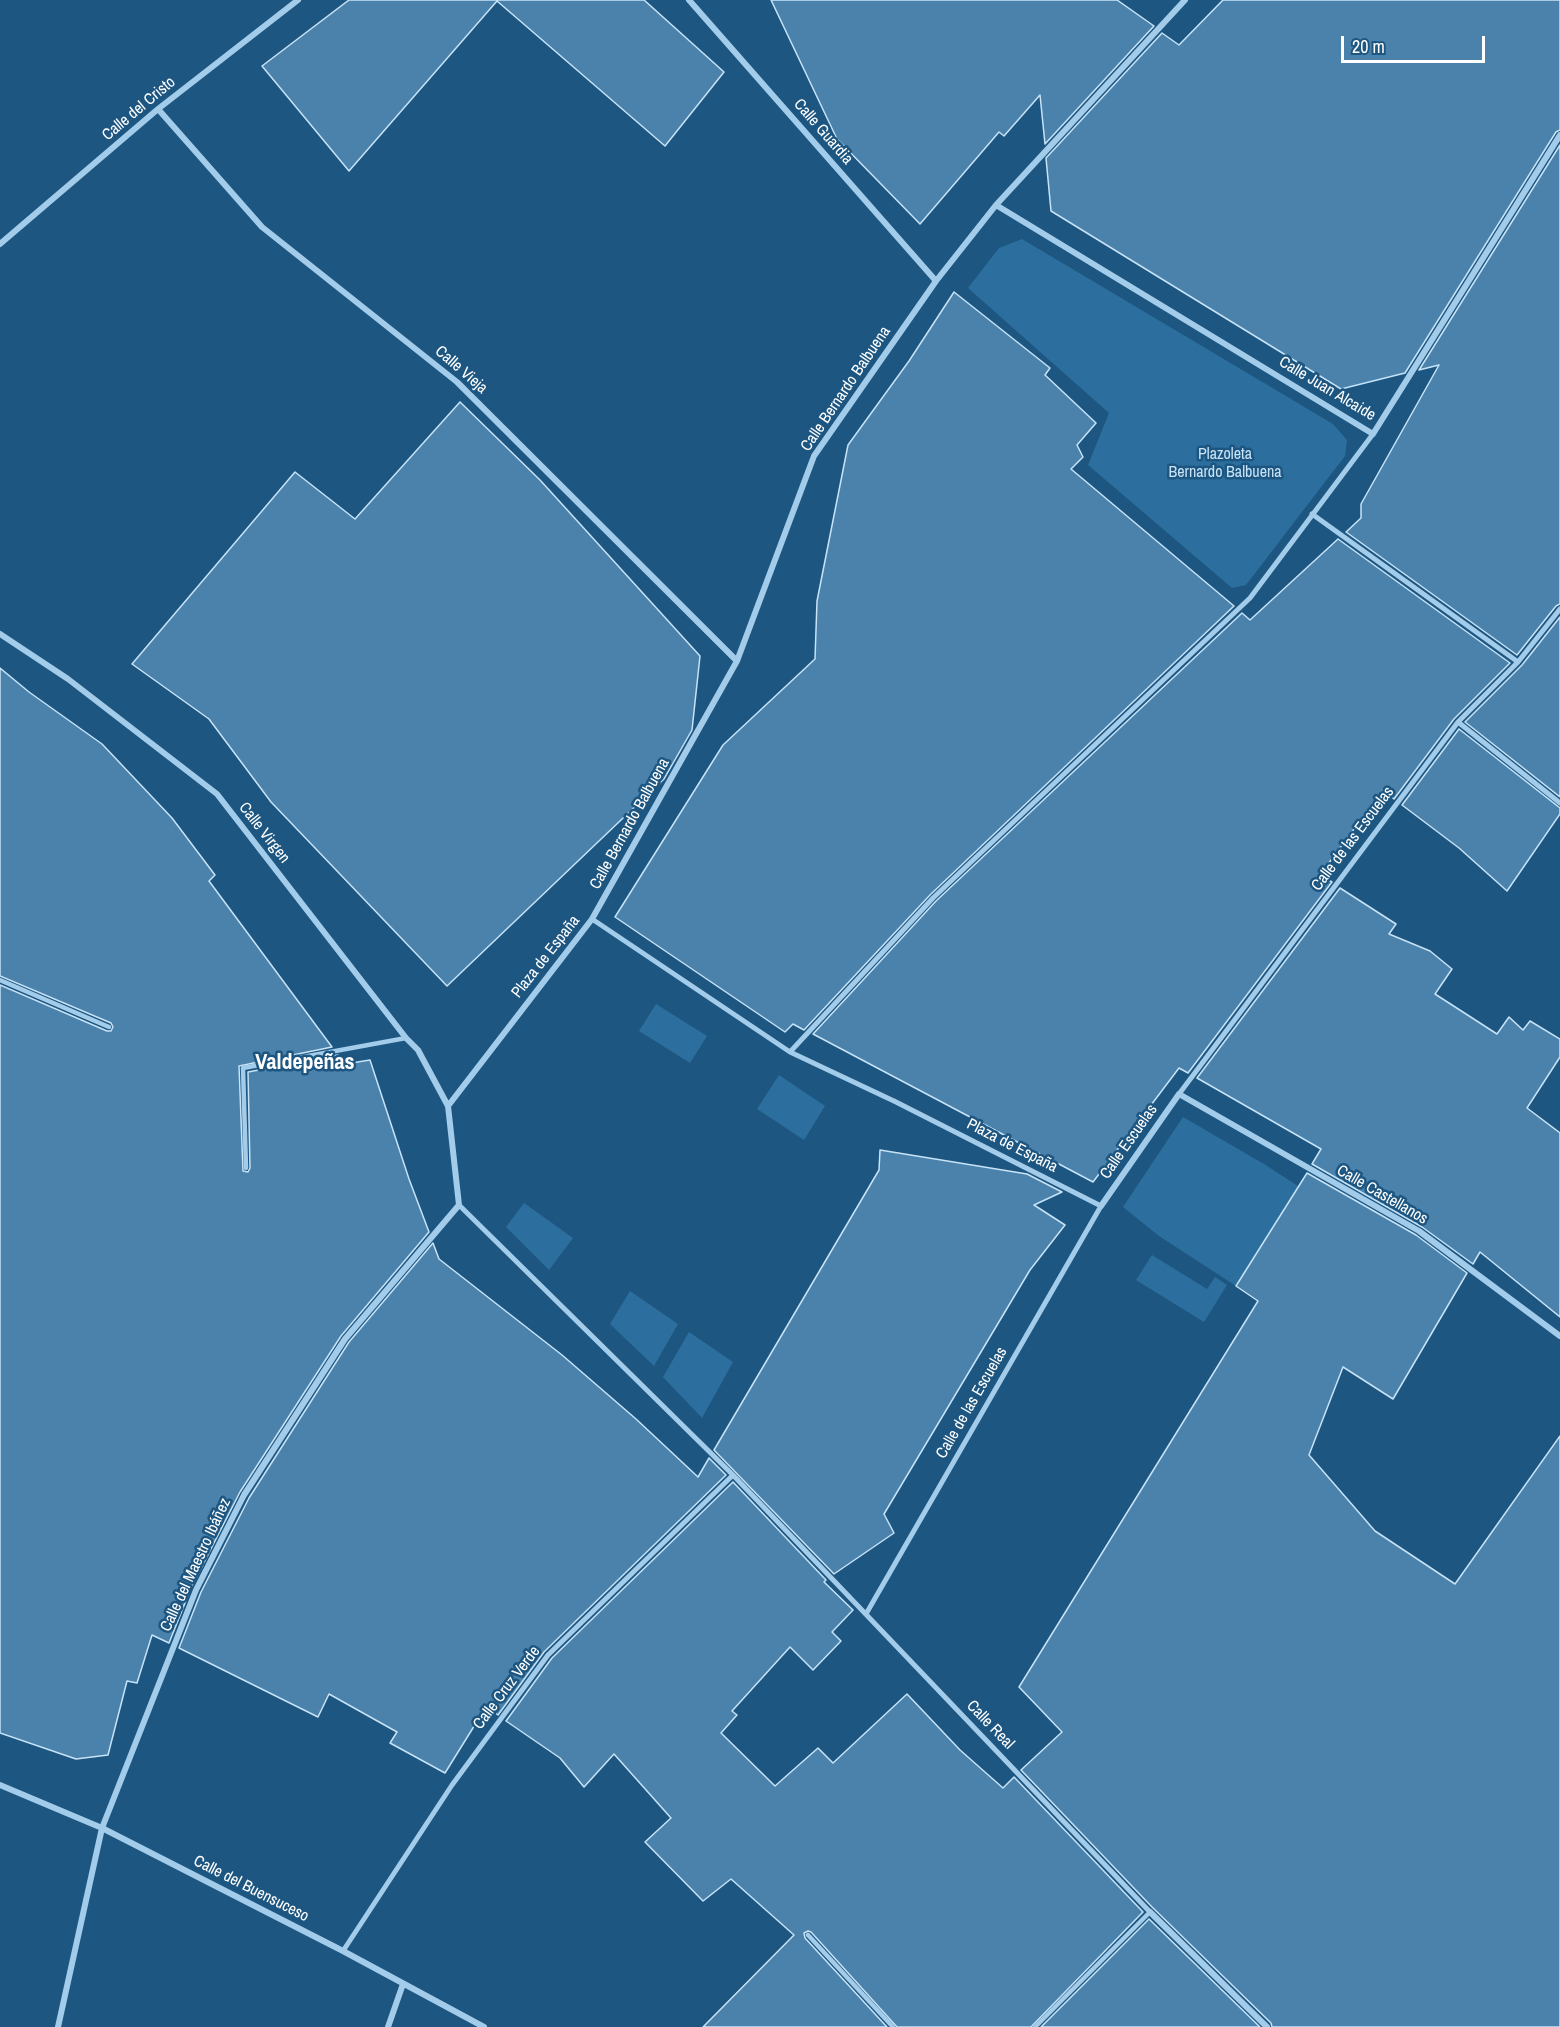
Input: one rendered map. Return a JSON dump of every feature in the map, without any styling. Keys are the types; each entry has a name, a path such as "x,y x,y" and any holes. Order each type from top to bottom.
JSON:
{"street":[{"name":"Calle del Cristo","path":"0,244 158,109 298,0"},
{"name":"Calle Guardia","path":"689,0 936,281"},
{"name":"Calle Bernardo Balbuena","path":"592,919 737,662 814,456 936,281 996,205 1185,0"},
{"name":"Calle Vieja","path":"158,109 262,227 457,382 737,662"},
{"name":"Calle Juan Alcaide","path":"996,205 1373,434 1560,135"},
{"path":"790,1052 933,898 1250,598 1373,434"},
{"path":"1312,514 1518,662"},
{"name":"Calle de las Escuelas","path":"1179,1094 1458,722 1518,662 1560,609"},
{"name":"Calle Virgen","path":"0,634 68,679 217,794 406,1038 418,1050 448,1106"},
{"path":"1458,722 1560,803"},
{"name":"Plaza de España","path":"448,1106 592,919 790,1052 896,1102 894,1101 1101,1206"},
{"name":"Calle Escuelas","path":"1101,1206 1179,1094"},
{"name":"Calle Castellanos","path":"1179,1094 1419,1232 1560,1336"},
{"path":"448,1106 459,1205"},
{"name":"Calle Real","path":"459,1205 734,1475 1150,1912 1267,2027"},
{"name":"Calle del Maestro Ibáñez","path":"58,2027 102,1828 196,1590 244,1495 345,1339 459,1205"},
{"name":"Calle de las Escuelas","path":"866,1614 1101,1206"},
{"name":"Calle Cruz Verde","path":"343,1951 452,1785 548,1655 734,1475"},
{"name":"Calle del Buensuceso","path":"0,1785 102,1828 343,1951 484,2027"},
{"path":"388,2027 403,1984"}],"lane":[{"path":"0,980 109,1027"},
{"path":"246,1168 243,1068 406,1038"},
{"path":"1035,2027 1150,1912"},
{"path":"808,1935 893,2027"}],"green space":[{"name":"Plazoleta Bernardo Balbuena","path":"1022,239 1333,424 1347,440 1345,456 1246,585 1232,588 1088,465 1109,413 968,288 999,248"},
{"path":"656,1004 707,1036 690,1063 639,1031"},
{"path":"779,1075 825,1106 804,1140 757,1109"},
{"path":"1183,1117 1298,1186 1236,1286 1159,1236 1123,1207"},
{"path":"524,1203 573,1238 549,1270 506,1227"},
{"path":"1152,1255 1207,1289 1215,1277 1227,1285 1204,1322 1136,1280"},
{"path":"630,1291 678,1324 654,1366 610,1324"},
{"path":"689,1332 733,1362 702,1418 663,1377"}],"building":[{"path":"349,0 644,0 724,72 665,146 497,1 349,171 262,66"},
{"path":"771,0 1117,0 1154,26 1045,144 1040,95 1004,136 999,132 920,224 837,139"},
{"path":"1223,0 1560,0 1560,130 1556,132 1405,373 1341,389 1051,211 1046,158 1162,33 1179,45"},
{"path":"1560,145 1560,604 1517,655 1346,532 1361,518 1361,504 1439,365 1419,370"},
{"path":"954,292 1050,368 1045,375 1096,423 1077,445 1083,457 1071,469 1234,606 930,895 804,1030 793,1024 785,1032 615,917 723,745 815,659 817,601 848,445 909,361"},
{"path":"460,402 540,480 700,656 692,730 664,779 447,986 271,802 209,719 132,664 295,472 355,519"},
{"path":"1338,539 1510,663 1454,719 1394,799 1383,790 1320,875 1332,882 1188,1073 1179,1068 1093,1182 813,1034 936,901 1242,613 1250,620"},
{"path":"1560,617 1560,797 1465,722 1522,665"},
{"path":"0,668 29,692 102,744 172,818 215,875 209,881 332,1047 239,1066 243,1171 248,1172 250,1168 248,1072 338,1055 345,1064 370,1060 429,1232 341,1336 240,1492 191,1588 169,1643 152,1635 137,1683 127,1681 108,1755 76,1759 0,1733 0,985 107,1031 111,1031 113,1027 111,1023 0,976"},
{"path":"1459,729 1560,808 1560,814 1507,891 1459,848 1402,805"},
{"path":"1340,888 1396,924 1389,934 1430,951 1452,969 1435,994 1497,1034 1509,1017 1523,1030 1530,1021 1560,1039 1560,1057 1527,1108 1560,1133 1560,1317 1480,1252 1473,1264 1422,1227 1312,1164 1321,1149 1197,1078"},
{"path":"880,1150 1027,1174 1062,1192 1034,1205 1065,1225 1030,1270 884,1514 894,1533 834,1574 714,1450 879,1170"},
{"path":"1307,1173 1416,1235 1467,1273 1393,1399 1343,1367 1309,1455 1375,1531 1455,1584 1560,1436 1560,2027 1272,2027 1271,2023 1152,1907 1021,1770 1062,1732 1019,1687 1258,1301 1236,1286"},
{"path":"433,1243 439,1259 562,1355 698,1477 709,1458 726,1475 544,1652 498,1715 486,1707 445,1773 390,1743 397,1732 329,1694 318,1717 179,1648 201,1592 249,1498 349,1342"},
{"path":"733,1482 826,1580 824,1582 853,1610 832,1632 841,1641 813,1670 790,1647 732,1711 737,1715 721,1733 775,1786 818,1748 833,1763 907,1694 960,1750 1003,1788 1014,1777 1143,1912 1031,2027 897,2027 808,1931 804,1933 805,1938 887,2027 703,2027 794,1935 731,1879 703,1901 645,1842 671,1818 614,1754 584,1787 560,1758 506,1721 552,1658"},
{"path":"1149,1919 1260,2027 1041,2027"}],"district":[{"name":"Valdepeñas","path":"305,1063"}]}
